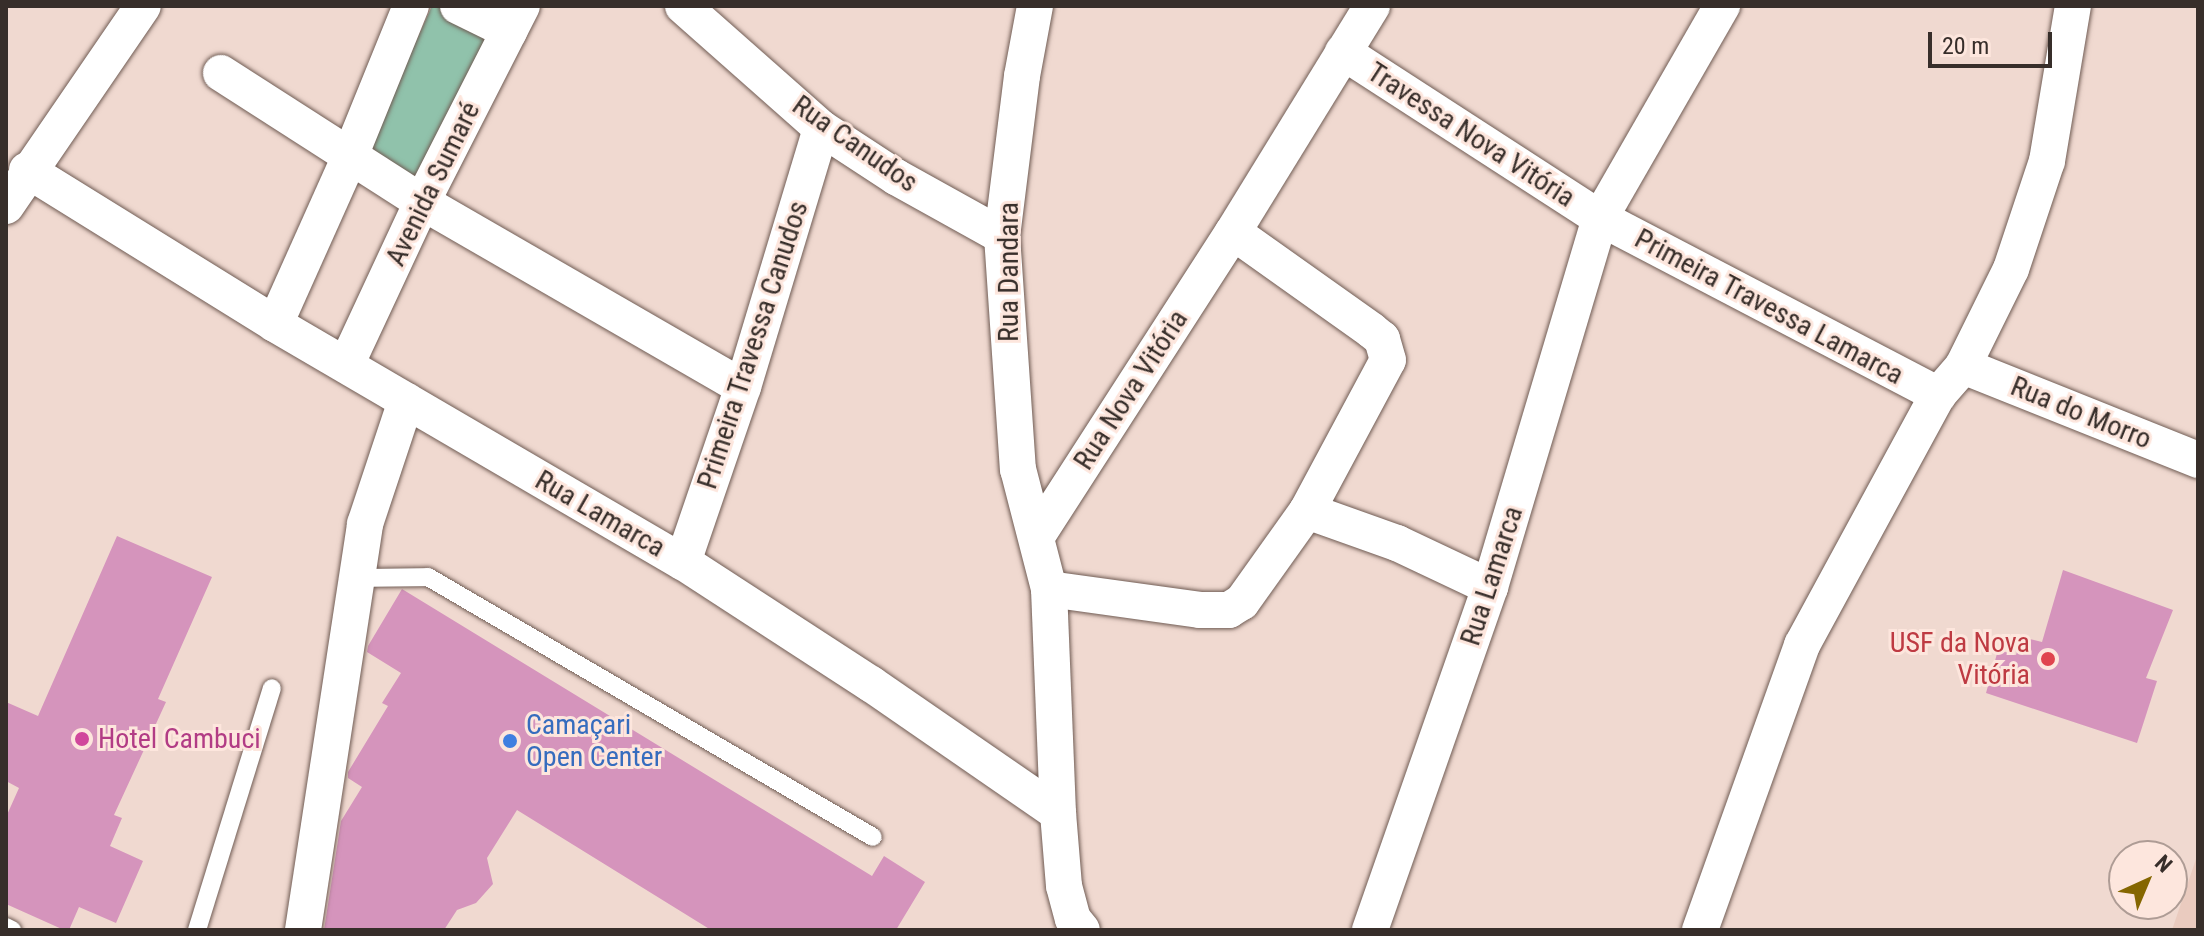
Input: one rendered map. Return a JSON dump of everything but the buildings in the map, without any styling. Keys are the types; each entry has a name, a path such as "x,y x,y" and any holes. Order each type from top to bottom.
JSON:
{"street":[{"path":"6,206 27,170 143,6"},
{"path":"275,324 350,156 411,6"},
{"path":"458,6 515,19"},
{"name":"Rua Canudos","path":"683,6 821,128 896,177 1002,236"},
{"name":"Rua Dandara","path":"1035,6 1022,76 1002,236 1018,469 1037,536"},
{"name":"Rua Nova Vitória","path":"1037,536 1233,232 1372,6"},
{"name":"Rua Lamarca","path":"1370,930 1490,587 1600,218 1722,6"},
{"path":"1700,930 1802,645 1938,395 1963,366 2011,269 2047,161 2073,6"},
{"name":"Avenida Sumaré","path":"347,363 422,202 515,19"},
{"name":"Travessa Nova Vitória","path":"1343,52 1600,218"},
{"path":"221,73 422,202 743,387"},
{"name":"Primeira Travessa Canudos","path":"683,562 743,387 821,128"},
{"name":"Rua Lamarca","path":"27,170 275,324 347,363 406,401 683,562 871,684 1058,813"},
{"name":"Primeira Travessa Lamarca","path":"1600,218 1938,395"},
{"path":"1049,589 1200,610 1229,610 1256,585 1307,511 1388,360 1382,339 1358,319 1233,232"},
{"name":"Rua do Morro","path":"1963,366 2198,460"},
{"path":"303,930 365,524 406,401"},
{"path":"1307,511 1397,543 1490,587"},
{"path":"1037,536 1049,589 1064,886 1073,919 1082,930"}],"lane":[{"path":"357,578 428,577 873,837"},
{"path":"197,930 272,688"},
{"path":"6,927 12,930"}],"shaded area":[{"path":"2198,853 2198,930 2172,930 2175,920 2188,920 2188,883"}],"green space":[{"path":"432,6 505,6 417,182 366,152"}],"place":[{"name":"USF da Nova Vitória","path":"2048,659"},
{"name":"Hotel Cambuci","path":"82,739"},
{"name":"Camaçari Open Center","path":"510,741"}]}
